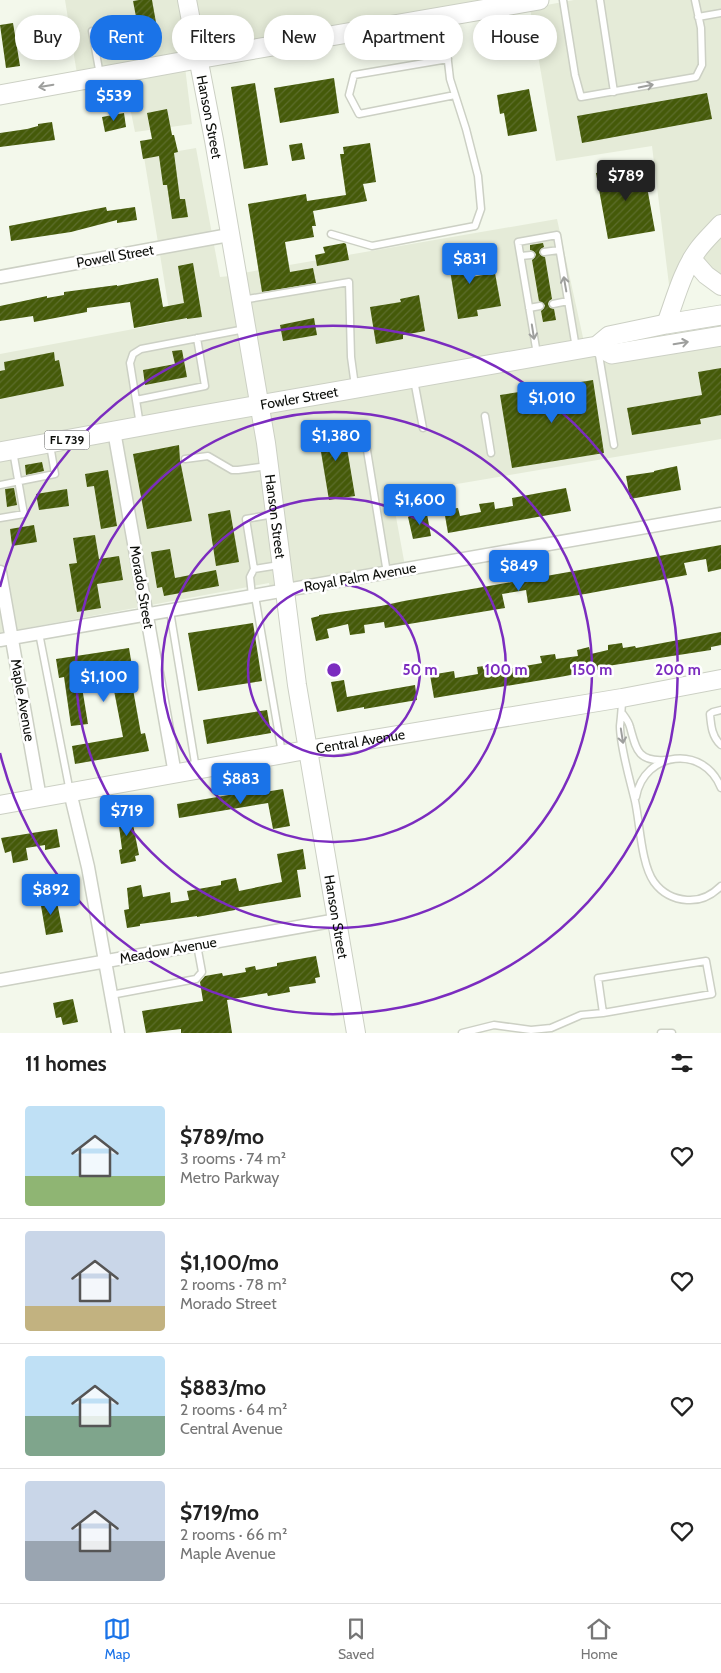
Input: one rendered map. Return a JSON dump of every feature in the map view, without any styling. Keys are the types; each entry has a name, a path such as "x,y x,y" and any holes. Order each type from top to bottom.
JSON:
{"main road":[{"path":"448,15 462,10 539,0"},
{"path":"254,49 344,34"},
{"path":"0,95 192,60"},
{"name":"Fowler Street","path":"7,451 597,346 609,336 721,315"},
{"path":"640,350 666,324"},
{"name":"Fowler Street","path":"597,346 612,354 721,336"}],"street":[{"name":"Hanson Street","path":"187,0 190,15"},
{"name":"Hanson Street","path":"198,60 260,405 298,685 356,1033"},
{"path":"666,324 692,259 702,244 721,224"},
{"name":"Powell Street","path":"0,277 229,236"},
{"path":"692,259 706,275 721,286"},
{"name":"Morado Street","path":"114,431 174,774"},
{"name":"Royal Palm Avenue","path":"6,639 721,514"},
{"name":"Maple Avenue","path":"0,572 6,639 40,798"},
{"name":"Central Avenue","path":"0,805 308,750 622,705 721,679"},
{"path":"70,792 88,867 118,1033"},
{"name":"Meadow Avenue","path":"0,980 337,920"}],"lane":[{"path":"562,0 575,76 581,97 696,77 702,65 701,28 695,0"},
{"path":"600,0 614,92"},
{"path":"698,17 721,13"},
{"path":"98,60 101,76"},
{"path":"442,60 354,75 349,96 360,114 455,95"},
{"path":"331,234 372,246 475,226 481,209 478,176 450,79 448,60"},
{"path":"537,356 518,242 557,235 576,350"},
{"path":"544,252 559,250"},
{"path":"521,256 531,255"},
{"path":"241,300 349,282 351,357 355,389"},
{"path":"553,304 568,301"},
{"path":"529,308 540,306"},
{"path":"141,426 130,363 133,354 141,349 246,329"},
{"path":"136,400 205,386 197,338"},
{"path":"597,346 614,445"},
{"path":"414,378 423,428"},
{"path":"485,416 491,453"},
{"path":"365,438 387,573"},
{"path":"0,485 55,474 50,443"},
{"path":"0,518 24,514 19,482 7,451"},
{"path":"186,459 208,456 232,470 269,466"},
{"path":"276,514 246,519 254,570 250,577 282,755"},
{"path":"254,570 283,565"},
{"path":"170,610 196,770"},
{"path":"39,633 70,792"},
{"path":"622,705 638,751 653,760 680,758 701,764 716,778 721,788"},
{"path":"622,705 620,726 636,803 646,865 651,877 658,887 671,896 692,900 709,895 721,886"},
{"path":"721,710 710,714 711,728 715,738 721,745"},
{"path":"636,803 637,791 643,778 656,766 667,760"},
{"path":"111,995 196,980 202,972 197,944"},
{"path":"462,1033 494,1026 530,1030 551,1028 581,1015 603,1013 712,994 706,961 598,978 603,1013"},
{"path":"661,1033 672,1033"}],"shaded area":[{"path":"65,0 180,0 183,15 172,15 172,57 162,59 162,15 90,15 90,60 156,60 77,74 75,60 80,60 80,15 67,15"},
{"path":"193,0 506,0 419,15 344,15 344,28 334,30 334,15 264,15 264,42 254,43 254,15 196,15"},
{"path":"574,0 721,0 721,215 697,241 670,293 652,146 556,161 539,60 557,60 557,15 531,15 530,8"},
{"path":"185,67 192,124 135,132 124,78"},
{"path":"196,148 220,277 230,276 252,400 0,446 0,354 171,322 144,157"},
{"path":"557,219 584,342 265,398 243,273"},
{"path":"721,233 721,278 700,258"},
{"path":"721,342 721,439 392,495 405,566 292,585 267,410 595,352"},
{"path":"254,412 279,587 270,588 269,583 0,633 0,458"}],"building":[{"path":"152,0 155,15 136,15 133,1"},
{"path":"13,23 15,60 19,60 20,66 6,68 0,25"},
{"path":"334,78 339,113 280,123 274,88"},
{"path":"255,83 268,165 244,169 231,87"},
{"path":"529,89 537,131 508,136 504,113 500,114 497,95"},
{"path":"707,93 712,119 582,143 577,116"},
{"path":"167,109 172,135 174,135 178,152 174,153 180,199 185,199 188,217 172,219 167,185 163,185 159,156 143,159 140,141 152,139 147,113"},
{"path":"124,113 126,127 105,132 102,117"},
{"path":"52,122 55,140 0,147 0,133 27,129 38,126 38,124"},
{"path":"302,143 305,159 292,161 289,145"},
{"path":"370,143 376,182 363,184 367,201 313,211 316,226 312,226 314,237 285,242 290,272 313,268 316,283 262,292 248,204 306,194 307,201 346,195 340,154 344,154 343,147"},
{"path":"643,165 655,231 608,239 596,173"},
{"path":"106,207 107,211 135,207 137,220 117,223 117,220 71,232 11,241 9,226"},
{"path":"465,243 471,277 495,273 501,306 477,310 478,316 458,319 446,246"},
{"path":"543,243 544,247 539,253 545,257 552,299 548,304 550,308 554,309 556,320 543,322 541,311 545,305 539,301 532,260 536,254 530,250 530,245"},
{"path":"346,244 349,260 317,266 315,255 325,253 323,247"},
{"path":"193,263 202,317 134,328 130,302 87,308 87,312 34,322 33,316 0,321 0,306 47,296 47,298 64,295 64,292 117,286 158,278 163,307 184,303 178,266"},
{"path":"419,295 425,331 403,335 403,339 376,344 370,307 401,302 400,299"},
{"path":"314,318 317,335 283,341 280,325"},
{"path":"182,350 187,377 145,385 143,370 175,364 172,351"},
{"path":"54,352 55,361 59,360 64,386 0,399 0,371 5,370 4,362"},
{"path":"721,368 721,415 700,419 701,424 632,435 627,408 702,395 698,372"},
{"path":"593,380 604,453 512,468 500,395"},
{"path":"343,424 355,496 329,500 317,428"},
{"path":"179,445 180,460 192,521 147,529 133,454"},
{"path":"42,462 44,471 26,475 25,465"},
{"path":"677,466 681,490 630,499 626,476"},
{"path":"108,470 117,526 101,529 94,486 87,487 85,474"},
{"path":"14,488 17,505 7,507 5,489"},
{"path":"566,488 571,511 448,533 444,510 458,508 460,516 481,512 479,504 494,502 495,509 513,506 512,498"},
{"path":"67,489 69,506 39,510 36,494"},
{"path":"230,510 239,562 216,566 208,514"},
{"path":"427,514 431,536 413,539 408,517"},
{"path":"34,525 37,542 12,546 10,529"},
{"path":"95,535 99,559 119,556 123,580 97,584 101,608 77,612 69,564 77,563 73,538"},
{"path":"721,545 721,569 708,572 706,559 684,563 687,575 585,594 528,603 526,590 502,594 505,608 385,628 384,622 364,625 365,633 350,635 348,624 327,629 329,638 316,641 311,618 319,615 381,606"},
{"path":"170,549 175,578 216,570 219,586 164,596 162,587 157,588 151,552"},
{"path":"253,623 262,681 198,691 188,633"},
{"path":"721,632 721,645 711,647 711,650 601,667 602,669 560,677 434,698 430,675 454,671 455,678 478,674 477,667 490,665 491,672 542,663 540,656 555,654 556,659 578,656 577,650 589,647 591,654 608,650 608,645 622,643 623,648 635,646 636,648"},
{"path":"129,648 132,666 129,667 141,734 145,733 149,751 75,764 72,746 123,737 110,670 80,675 88,724 71,726 64,677 59,678 56,659"},
{"path":"344,680 347,697 415,685 417,700 337,712 331,682"},
{"path":"267,710 271,733 207,744 203,720"},
{"path":"283,789 290,826 273,829 268,803 179,818 177,804 258,790 259,793"},
{"path":"130,809 139,855 135,856 136,861 121,864 119,850 122,849 117,811"},
{"path":"57,829 60,847 45,850 45,845 26,848 28,860 13,863 11,851 5,853 1,838"},
{"path":"303,849 306,869 297,870 301,897 235,908 235,910 197,917 140,924 140,926 127,928 124,910 129,909 127,888 141,885 143,897 170,892 171,903 189,900 187,891 221,885 221,881 236,878 239,891 282,882 277,854"},
{"path":"56,897 63,932 46,935 40,900"},
{"path":"316,956 320,977 315,978 316,983 289,987 290,992 268,996 267,993 227,1000 232,1033 181,1033 181,1029 146,1033 142,1011 203,1001 200,982 205,976 222,973 223,976 246,972 245,968 255,966 256,970 277,966 277,963"},
{"path":"73,999 78,1022 63,1025 61,1017 56,1018 53,1003"}]}
